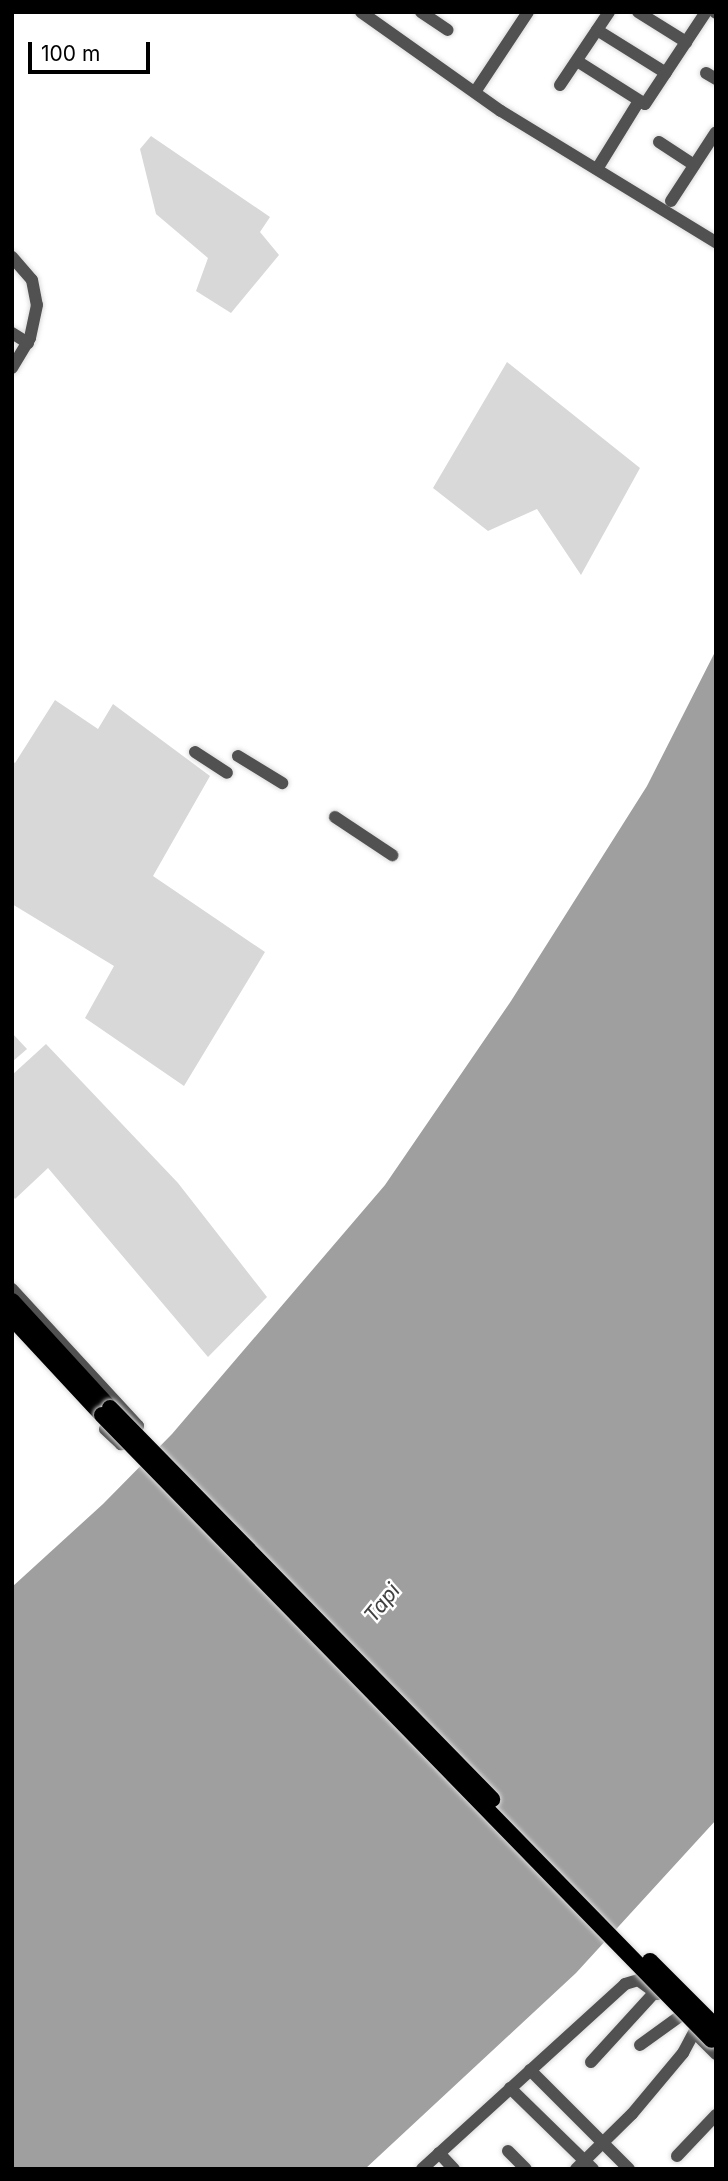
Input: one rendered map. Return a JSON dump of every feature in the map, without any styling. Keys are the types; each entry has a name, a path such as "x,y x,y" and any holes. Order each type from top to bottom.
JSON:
{"main road":[{"path":"12,1301 106,1412"},
{"path":"12,1318 715,2041"}],"street":[{"path":"421,12 448,30"},
{"path":"475,92 528,12"},
{"path":"560,85 610,12"},
{"path":"638,12 686,42"},
{"path":"577,61 645,104 706,12"},
{"path":"367,14 475,92 716,242"},
{"path":"597,30 666,73"},
{"path":"597,169 639,101"},
{"path":"671,201 716,132"},
{"path":"659,142 694,165"},
{"path":"12,257 32,280 37,294 28,343 12,368"},
{"path":"12,333 28,343"},
{"path":"195,752 227,774"},
{"path":"238,756 282,783"},
{"path":"335,817 392,855"},
{"path":"12,1289 138,1424 137,1429 118,1443 12,1329"},
{"path":"422,2169 625,1984 638,1980 655,1992 694,2032 715,2041"},
{"path":"592,2062 655,1992"},
{"path":"640,2045 679,2017"},
{"path":"510,2088 584,2166 679,2058 694,2032"},
{"path":"530,2070 604,2141 629,2169"},
{"path":"677,2156 716,2116"},
{"path":"508,2151 526,2169"},
{"path":"439,2153 454,2169"}],"shaded area":[{"path":"151,136 270,217 260,232 279,255 231,313 196,291 208,258 156,214 140,149"},
{"path":"507,362 640,468 581,575 537,509 488,531 433,488"},
{"path":"55,700 98,729 113,704 210,776 153,876 265,952 184,1086 85,1018 114,966 12,904 12,761 15,763"},
{"path":"12,1033 27,1049 12,1062"},
{"path":"46,1044 178,1183 267,1297 208,1357 48,1168 15,1199 12,1195 12,1075"}],"water":[{"name":"Tapi","path":"716,650 716,1820 576,1973 365,2169 12,2169 12,1587 103,1504 172,1434 385,1185 511,1001 647,786"}]}
